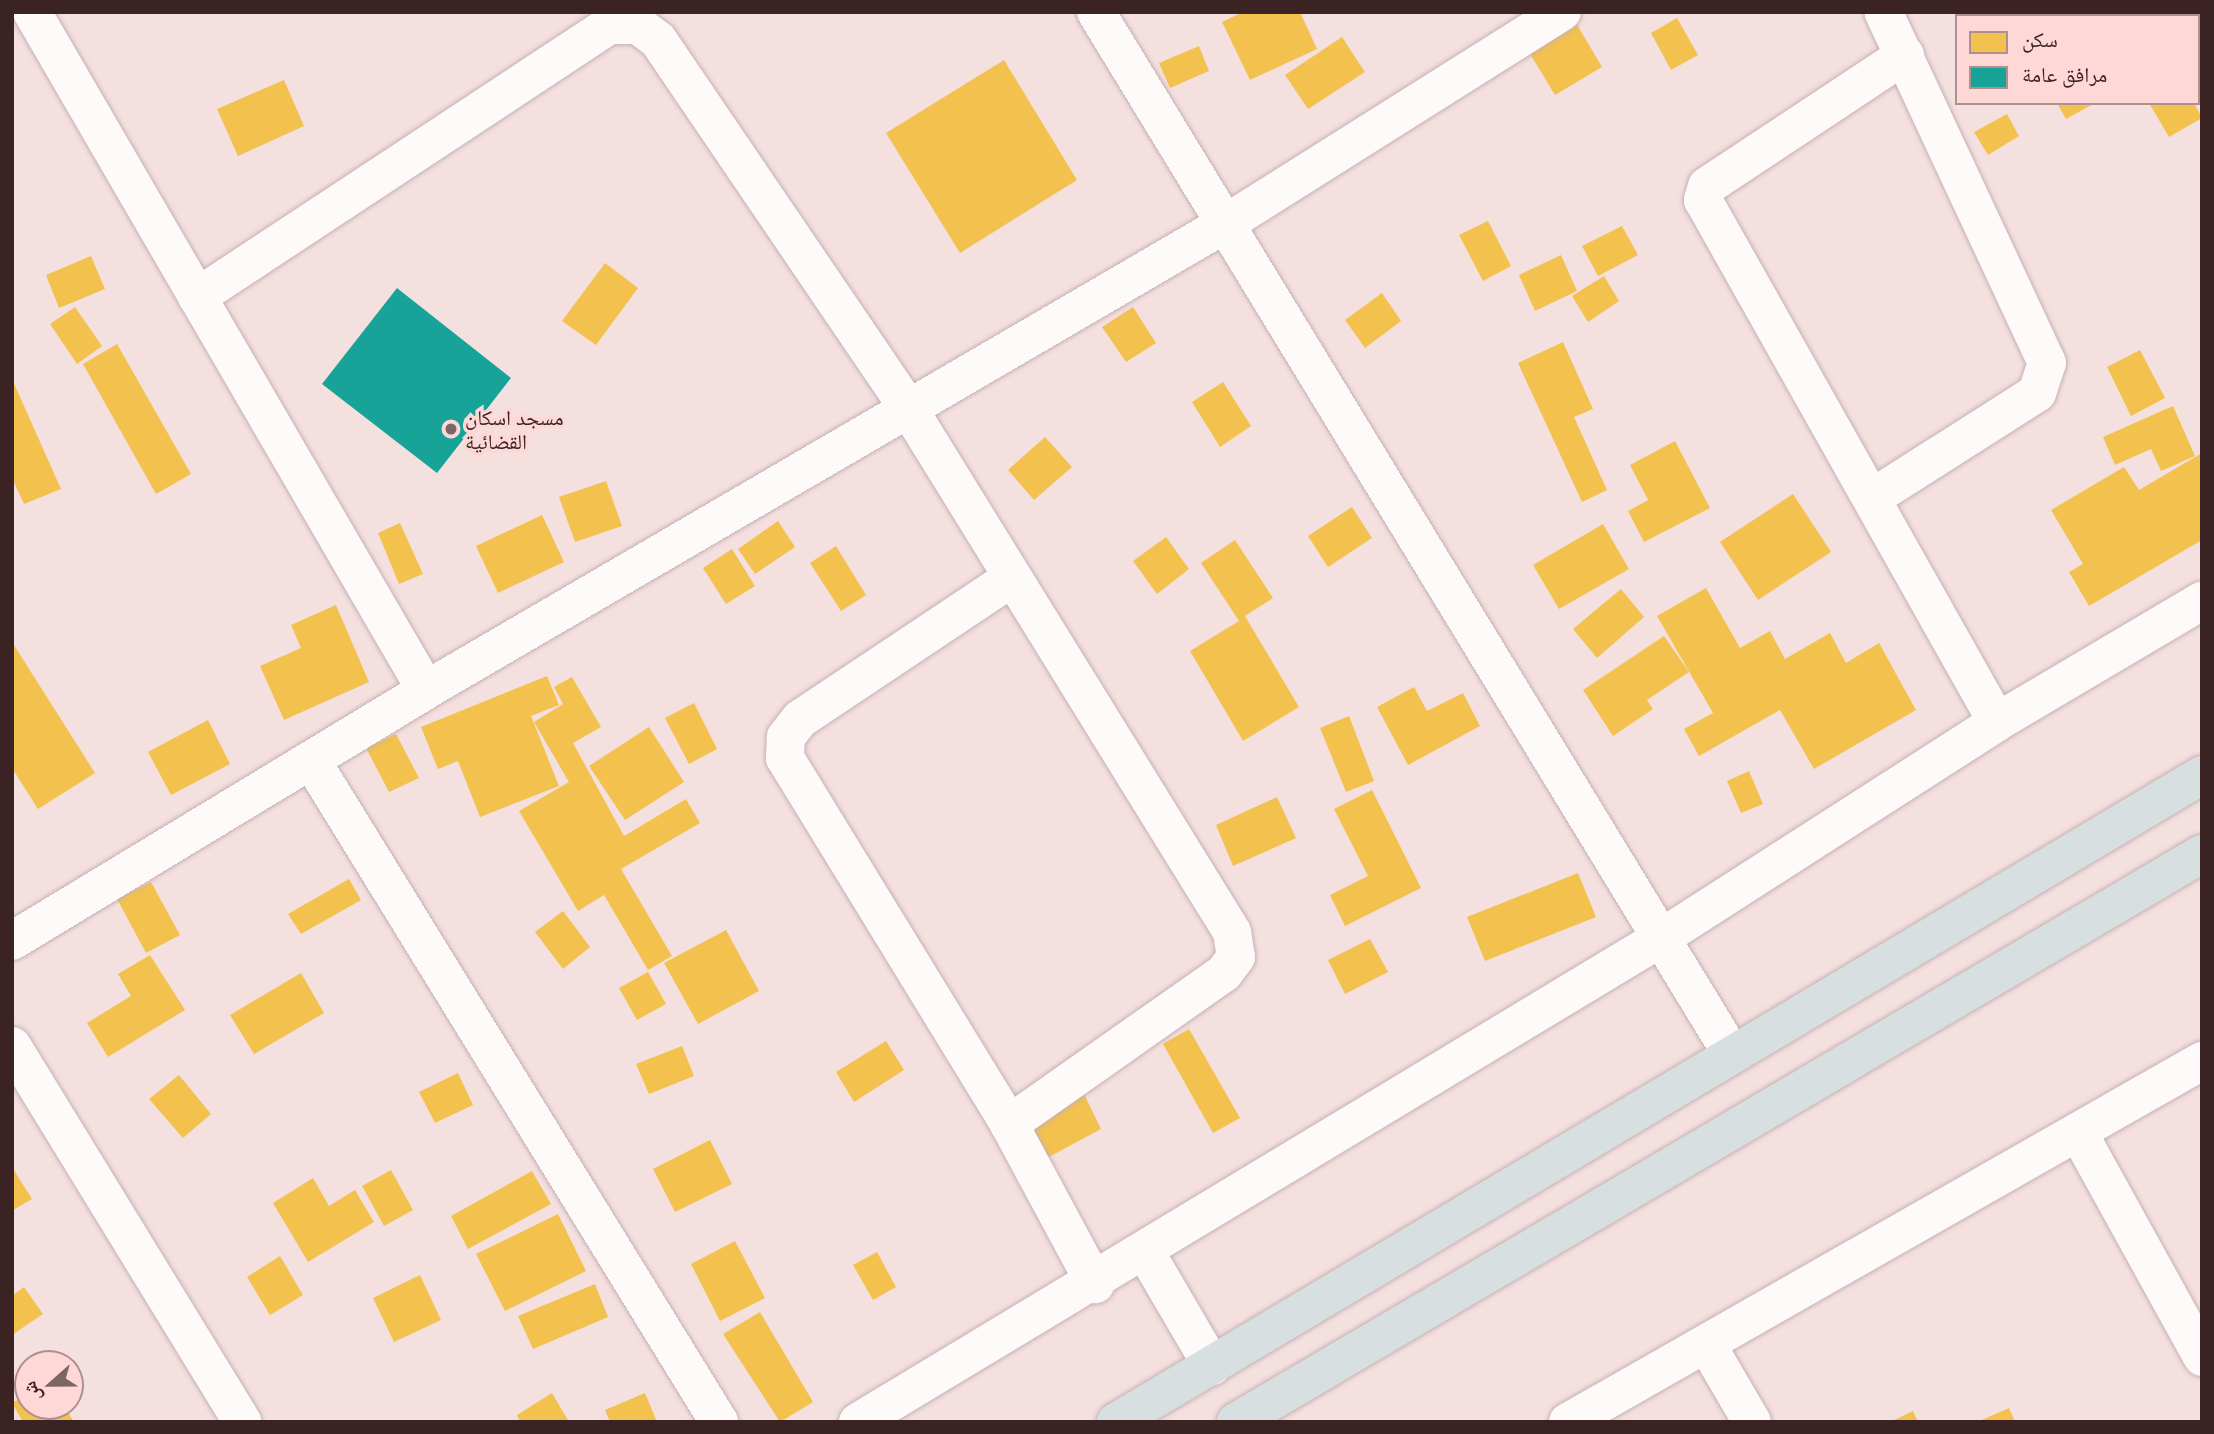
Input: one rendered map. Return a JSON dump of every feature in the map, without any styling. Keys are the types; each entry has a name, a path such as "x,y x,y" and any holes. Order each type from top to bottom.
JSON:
{"highway":[{"path":"1116,1422 1730,1051 2202,775"},
{"path":"1236,1422 2202,854"}],"street":[{"path":"32,12 426,690"},
{"path":"1096,12 1730,1051"},
{"path":"1872,498 2037,393 2047,363 1979,229 1905,55 1883,12"},
{"path":"12,941 426,690 910,411 1225,224 1559,13"},
{"path":"197,297 623,22 658,40 910,411 1010,579 1232,932 1236,957 1224,973 1009,1124"},
{"path":"1905,55 1703,193 1705,210 1872,498 1997,722"},
{"path":"1010,579 800,719 786,737 785,758 1009,1124 1095,1284"},
{"path":"858,1422 1146,1253 1661,938 1997,722 2202,601"},
{"path":"311,760 719,1422"},
{"path":"12,1046 242,1422"},
{"path":"1568,1422 2202,1060"},
{"path":"2078,1132 2202,1357"},
{"path":"1146,1253 1212,1366"},
{"path":"1707,1345 1752,1422"}],"building: سكن":[{"path":"1243,12 1300,12 1317,49 1250,80 1222,22"},
{"path":"2148,12 2188,14 2149,14"},
{"path":"1572,16 1602,67 1555,95 1524,44"},
{"path":"1677,18 1698,55 1671,70 1651,33"},
{"path":"1342,37 1365,72 1308,109 1285,75"},
{"path":"2202,44 2200,99 2200,45"},
{"path":"1199,46 1209,71 1170,88 1159,63"},
{"path":"1004,60 1077,180 960,253 886,133"},
{"path":"284,80 304,126 238,156 217,109"},
{"path":"2058,105 2091,105 2066,119"},
{"path":"2150,105 2195,105 2202,118 2169,137"},
{"path":"2007,114 2019,136 1988,155 1974,132"},
{"path":"1488,221 1511,266 1483,281 1459,235"},
{"path":"1622,226 1638,255 1598,276 1582,246"},
{"path":"1561,255 1577,291 1535,311 1519,275"},
{"path":"91,256 105,289 59,308 46,275"},
{"path":"605,263 638,288 596,345 562,321"},
{"path":"1604,276 1619,301 1588,322 1572,296"},
{"path":"1382,293 1401,321 1365,348 1345,320"},
{"path":"75,307 102,346 77,364 50,324"},
{"path":"1133,307 1156,343 1126,362 1102,327"},
{"path":"1563,342 1593,409 1574,417 1607,490 1582,502 1518,363"},
{"path":"117,344 191,474 156,494 83,364"},
{"path":"2140,350 2165,398 2131,416 2107,367"},
{"path":"12,379 61,489 24,504 12,478"},
{"path":"1223,382 1251,426 1220,447 1192,402"},
{"path":"2173,406 2195,456 2161,471 2151,449 2115,465 2103,437"},
{"path":"1045,437 1072,467 1034,500 1008,470"},
{"path":"1675,441 1710,508 1644,542 1628,511 1648,500 1630,465"},
{"path":"2202,453 2202,540 2089,606 2069,572 2083,564 2051,510 2124,467 2139,490"},
{"path":"606,481 622,526 575,542 559,497"},
{"path":"1793,494 1831,552 1758,600 1720,542"},
{"path":"1352,507 1372,538 1328,567 1308,536"},
{"path":"542,515 564,562 498,593 476,546"},
{"path":"778,521 795,547 755,574 738,549"},
{"path":"400,523 423,574 399,584 378,533"},
{"path":"1603,524 1629,569 1559,609 1533,565"},
{"path":"1166,537 1189,569 1157,594 1133,561"},
{"path":"1235,540 1273,598 1245,616 1299,707 1243,741 1190,651 1239,621 1201,563"},
{"path":"836,546 866,595 841,611 810,563"},
{"path":"732,549 755,586 726,604 703,568"},
{"path":"1706,588 1740,648 1770,631 1785,659 1830,633 1846,663 1879,643 1916,710 1814,769 1780,710 1699,756 1684,729 1713,713 1657,616"},
{"path":"1621,589 1644,617 1597,658 1573,629"},
{"path":"336,605 369,682 284,720 260,666 301,648 291,625"},
{"path":"1664,636 1689,672 1647,700 1653,709 1613,736 1583,690"},
{"path":"12,642 95,773 38,809 12,768"},
{"path":"547,676 559,705 531,716 559,786 480,817 458,761 438,769 421,727"},
{"path":"572,677 601,727 573,743 624,836 686,799 700,823 621,869 672,956 648,970 604,895 578,911 519,811 569,782 534,722 563,704 554,687"},
{"path":"1414,687 1427,711 1463,693 1480,726 1408,765 1377,707"},
{"path":"694,703 717,749 689,764 665,718"},
{"path":"1349,716 1374,781 1346,792 1320,728"},
{"path":"208,720 230,764 171,795 148,752"},
{"path":"649,727 684,782 625,820 589,766"},
{"path":"396,734 419,778 389,792 366,748"},
{"path":"1749,771 1763,804 1741,813 1727,781"},
{"path":"1372,790 1421,888 1345,926 1330,895 1368,876 1334,809"},
{"path":"1277,797 1296,838 1233,866 1216,825"},
{"path":"1578,873 1596,917 1485,961 1467,917"},
{"path":"349,879 361,900 301,934 288,914"},
{"path":"151,882 180,935 146,953 117,899"},
{"path":"563,911 590,947 563,969 535,932"},
{"path":"726,930 759,991 698,1024 664,963"},
{"path":"1370,939 1388,972 1345,994 1328,960"},
{"path":"150,955 185,1010 108,1057 87,1023 131,996 118,974"},
{"path":"648,972 666,1004 637,1020 619,988"},
{"path":"301,973 324,1013 254,1054 230,1015"},
{"path":"1189,1029 1240,1118 1213,1133 1163,1044"},
{"path":"886,1041 904,1070 854,1102 836,1072"},
{"path":"682,1046 694,1076 649,1094 636,1064"},
{"path":"458,1073 473,1105 435,1123 419,1092"},
{"path":"179,1075 211,1114 183,1138 149,1099"},
{"path":"1084,1094 1101,1129 1047,1158 1029,1122"},
{"path":"710,1140 732,1184 675,1212 653,1169"},
{"path":"12,1167 32,1199 13,1210 12,1208"},
{"path":"391,1170 413,1210 384,1226 362,1186"},
{"path":"532,1171 551,1204 468,1249 451,1216"},
{"path":"313,1178 329,1206 355,1190 374,1222 308,1262 273,1203"},
{"path":"558,1214 586,1271 505,1311 476,1254"},
{"path":"735,1241 765,1298 720,1321 691,1264"},
{"path":"877,1252 896,1287 873,1300 853,1265"},
{"path":"280,1256 303,1295 270,1315 247,1277"},
{"path":"420,1275 441,1320 394,1342 373,1298"},
{"path":"595,1284 608,1317 533,1349 518,1316"},
{"path":"24,1287 43,1314 12,1335 12,1296"},
{"path":"760,1312 813,1402 780,1422 723,1334"},
{"path":"552,1393 569,1422 520,1422 517,1415"},
{"path":"645,1393 657,1422 610,1422 605,1410"},
{"path":"2009,1408 2015,1422 1977,1422"},
{"path":"1913,1411 1918,1422 1890,1422"},
{"path":"22,1420 74,1422 23,1422"}],"building: مرافق عامة":[{"path":"397,288 511,378 437,473 322,384"}],"place":[{"name":"مسجد اسكان القضائية","path":"451,429"}]}
